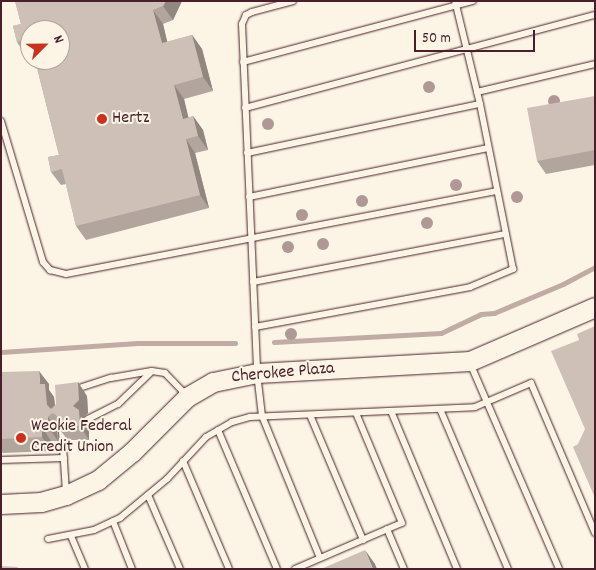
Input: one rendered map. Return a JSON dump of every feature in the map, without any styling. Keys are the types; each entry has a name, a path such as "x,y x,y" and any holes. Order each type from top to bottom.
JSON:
{"street":[{"name":"Cherokee Plaza","path":"1,504 40,502 66,496 98,480 115,467 188,397 200,387 213,382 257,373 470,362 595,308"}],"lane":[{"path":"293,1 252,12 246,16 242,24 257,373 262,416 320,558"},
{"path":"243,62 455,4 473,1"},
{"path":"255,327 470,287 513,269 480,104 455,4"},
{"path":"245,108 595,15"},
{"path":"477,92 595,64"},
{"path":"247,152 480,104"},
{"path":"1,121 43,262 50,270 66,274 496,191"},
{"path":"249,197 488,148"},
{"path":"253,282 505,234"},
{"path":"470,362 559,569"},
{"path":"88,419 118,404 152,371"},
{"path":"68,392 111,378 152,371 165,372 188,397"},
{"path":"48,539 94,530 113,521 148,495 206,437 232,422 262,416 475,407 531,383 595,533"},
{"path":"440,409 508,569"},
{"path":"391,411 457,569"},
{"path":"295,569 402,523 356,413"},
{"path":"310,415 363,540"},
{"path":"218,430 277,569"},
{"path":"62,432 66,496"},
{"path":"1,460 64,458"},
{"path":"183,461 229,569"},
{"path":"148,495 180,569"},
{"path":"113,521 132,569"},
{"path":"388,529 404,569"},
{"path":"71,536 85,569"}],"building":[{"path":"15,1 166,1 163,6 153,10 162,43 192,35 203,77 174,85 183,119 193,116 198,136 186,139 200,195 76,226 62,169 51,172 48,157 59,155 38,70 70,70 70,20 20,20"},
{"path":"20,24 20,41 17,42 13,26"},
{"path":"595,96 595,150 537,161 527,108"},
{"path":"595,326 595,498 573,447 578,444 585,429 551,351 579,340 577,334"},
{"path":"39,371 40,384 45,384 47,405 51,409 56,404 55,385 78,382 79,400 73,406 79,410 80,426 58,427 57,416 52,413 48,417 48,427 42,427 42,437 1,439 1,372"},
{"path":"365,550 373,569 321,569"},
{"path":"1,566 18,567 17,569 1,569"}],"waterway":[{"path":"274,342 441,333 481,314 494,313 563,284 595,267"},
{"path":"1,352 138,343 235,343"}],"place":[{"name":"Hertz","path":"102,119"},
{"name":"Weokie Federal Credit Union","path":"21,438"}]}
